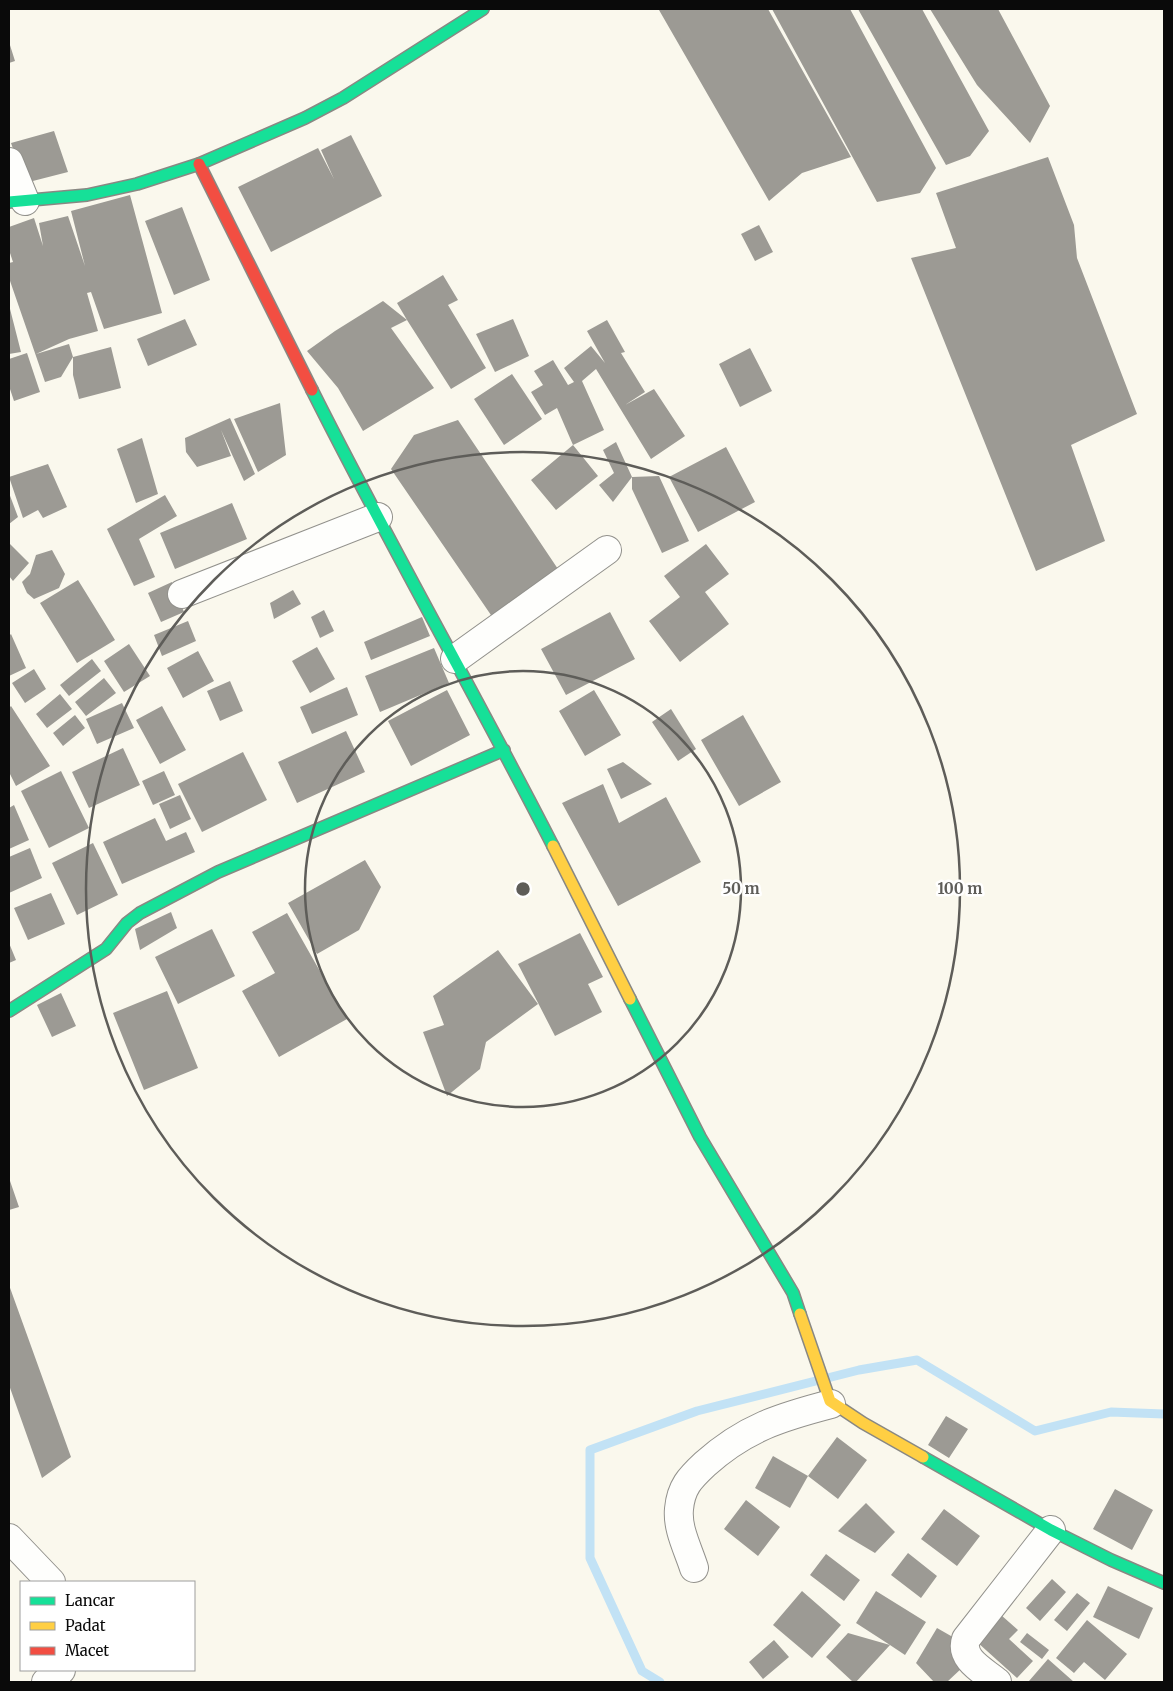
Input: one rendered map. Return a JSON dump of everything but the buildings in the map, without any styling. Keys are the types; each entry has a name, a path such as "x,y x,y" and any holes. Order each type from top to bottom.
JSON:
{"street":[{"path":"9,162 17,202 87,195 137,184 199,164 305,118 343,98 483,9"},
{"path":"199,164 258,285 378,517 504,750 700,1137 793,1293 828,1397 863,1423 1051,1530 1110,1560 1164,1583"},
{"path":"182,594 378,517"},
{"path":"455,659 607,550"},
{"path":"9,1011 106,948 127,923 140,913 209,877 504,750"},
{"path":"694,1568 680,1528 679,1510 684,1488 689,1479 717,1454 748,1433 828,1397"},
{"path":"997,1682 968,1658 965,1653 964,1644 1051,1530"},
{"path":"9,1538 50,1581"},
{"path":"46,1682 60,1671"}],"waterway":[{"path":"660,1682 642,1671 590,1558 590,1450 697,1411 859,1370 917,1360 1035,1431 1111,1412 1164,1414"}],"traffic: fast":[{"path":"9,202 87,195 137,184 199,164 305,118 343,98 483,9"},
{"path":"312,390 371,505 553,846"},
{"path":"9,1011 106,949 127,923 140,913 218,872 504,750"},
{"path":"630,999 700,1137 793,1293 800,1314"},
{"path":"923,1457 1051,1530 1111,1560 1164,1583"}],"traffic: slow":[{"path":"553,846 630,999"},
{"path":"800,1314 830,1401 863,1423 923,1457"}],"traffic: jam":[{"path":"199,164 312,390"}]}
